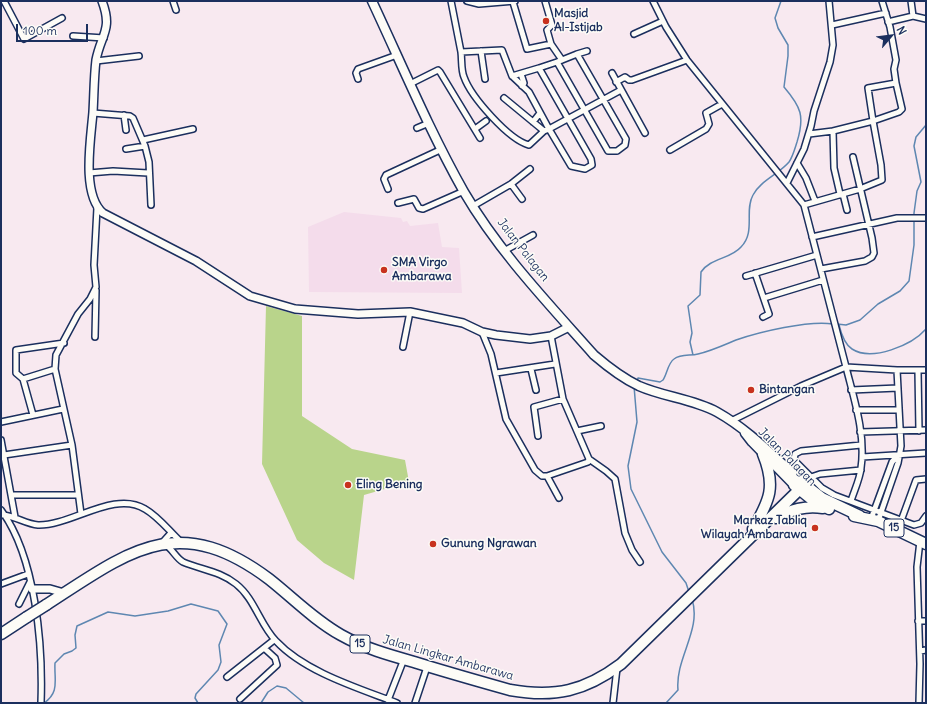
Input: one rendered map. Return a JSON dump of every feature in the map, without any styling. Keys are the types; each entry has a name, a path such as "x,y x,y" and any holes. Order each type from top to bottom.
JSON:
{"highway":[{"path":"754,531 766,507 770,494 771,480 763,454"},
{"name":"Jalan Palagan","path":"802,483 827,509 860,516 876,515 923,542"},
{"name":"Jalan Palagan","path":"802,483 822,498 860,516"},
{"name":"Jalan Lingkar Ambarawa","path":"1,634 128,554 162,543 182,542 214,548 234,556 263,575 324,624 357,643 404,659 510,690 548,694 569,691 586,686 618,667 683,604 802,483"},
{"name":"15","path":"754,531 788,512 801,508 827,509"}],"main road":[{"name":"Jalan Palagan","path":"374,2 410,84 464,191 504,251 569,327 594,355 610,369 640,387 698,404 717,412 756,438 802,483"},
{"name":"Jalan Palagan","path":"742,429 763,454 802,483"}],"street":[{"path":"4,1 24,39 62,18"},
{"path":"95,337 96,287 94,265 96,208 89,173 89,148 93,114 96,61 104,38 108,20 102,1"},
{"path":"173,1 176,10"},
{"path":"450,1 461,52 464,76 469,87 503,127 529,145 547,130 621,90"},
{"path":"467,1 479,4 514,1 527,49 551,44"},
{"path":"545,1 552,25 547,29 551,44 608,151 616,151 626,142 577,54"},
{"path":"653,1 663,21 687,60 804,205 836,327 860,432 862,457 861,470 851,501"},
{"path":"787,183 809,134 814,111 830,62 833,45 830,1"},
{"path":"809,134 833,132 902,111 894,68 896,60 882,1"},
{"path":"911,1 913,16"},
{"path":"832,25 886,13"},
{"path":"888,22 913,16 926,19"},
{"path":"634,34 663,21"},
{"path":"73,36 104,38"},
{"path":"461,52 502,50 512,76 529,92 547,130 571,166 579,169 587,169 593,163 539,68"},
{"path":"481,51 485,79"},
{"path":"512,76 587,51"},
{"path":"358,79 356,73 358,69 397,55"},
{"path":"96,61 139,56"},
{"path":"616,82 626,77 629,80 632,80 687,60"},
{"path":"410,84 438,70 444,77 480,138"},
{"path":"612,73 645,133"},
{"path":"520,74 524,83 522,86"},
{"path":"804,205 860,189 882,180 881,165 868,88 896,83"},
{"path":"504,98 533,122 547,130"},
{"path":"670,150 706,129 710,124 706,113 722,104"},
{"path":"533,122 540,113"},
{"path":"93,114 124,115 133,118 143,140 149,162 148,172 151,205"},
{"path":"124,115 126,130"},
{"path":"475,129 486,121"},
{"path":"417,128 429,122"},
{"path":"143,140 193,129"},
{"path":"833,132 834,168 847,210"},
{"path":"126,149 145,146"},
{"path":"388,189 384,179 386,175 442,149"},
{"path":"821,269 865,261 872,258 874,248 853,157"},
{"path":"797,163 806,178 815,201"},
{"path":"473,206 511,184 530,169"},
{"path":"89,173 113,171 148,172"},
{"path":"511,184 522,199"},
{"path":"398,203 414,199 419,208 423,209 464,191"},
{"path":"96,208 159,244 196,261 240,291 262,301 295,309 334,314 410,312 463,323 482,332 530,339 550,336 569,327"},
{"path":"812,237 897,218 926,218"},
{"path":"504,251 533,235"},
{"path":"746,276 817,255"},
{"path":"754,273 769,314 763,317"},
{"path":"764,298 823,280"},
{"path":"80,514 72,445 55,369 56,355 64,343 78,314 90,299 96,287"},
{"path":"403,347 410,312"},
{"path":"482,332 496,373 506,419 538,474 547,476 588,462 589,459"},
{"path":"550,336 563,399 589,459 606,470 614,479 625,533 632,550 640,562"},
{"path":"33,415 23,379 16,373 16,350 64,343"},
{"path":"496,373 531,369 555,364"},
{"path":"731,421 801,386 846,368 926,370"},
{"path":"23,379 55,369"},
{"path":"531,369 536,390"},
{"path":"876,515 898,463 898,455 901,446 898,370"},
{"path":"918,371 919,431"},
{"path":"851,390 898,388"},
{"path":"538,436 534,407 563,399"},
{"path":"1,422 63,409"},
{"path":"856,410 899,410"},
{"path":"577,431 601,426"},
{"path":"860,432 926,430"},
{"path":"1,440 14,517"},
{"path":"4,455 72,445"},
{"path":"802,483 794,460 794,457 798,452 861,445"},
{"path":"862,457 926,454"},
{"path":"802,483 820,474 861,470"},
{"path":"547,476 559,498"},
{"path":"901,521 916,480 926,479"},
{"path":"802,483 851,501 876,515 918,525 926,516"},
{"path":"11,495 78,495"},
{"path":"2,513 38,525 113,504 135,505 151,513 182,542 173,550"},
{"path":"2,513 18,542 31,585 40,650 41,703"},
{"path":"171,533 162,543 173,550 182,561 214,571 238,585 274,640 295,657 320,672 397,703"},
{"path":"922,699 917,567 923,542"},
{"path":"1,584 28,574"},
{"path":"31,585 64,593"},
{"path":"19,604 31,585"},
{"path":"918,621 926,621"},
{"path":"228,677 274,640"},
{"path":"240,699 277,665 278,662 264,648"},
{"path":"920,651 926,650"},
{"path":"388,700 404,659"},
{"path":"415,703 427,666"},
{"path":"613,703 618,667"}],"shaded area":[{"name":"SMA Virgo Ambarawa","path":"344,212 401,218 403,222 407,221 410,226 438,223 442,247 459,248 462,293 309,292 308,227"}],"green space":[{"path":"266,306 302,316 302,416 352,449 405,460 409,482 364,495 354,580 324,563 297,540 262,464"}],"waterway":[{"path":"693,355 690,342 692,333 688,306 700,295 701,272 705,267 732,254 741,247 748,235 749,208 753,195 760,186 789,162 794,152 801,125 798,106 784,87 788,45 778,28 775,18 781,1"},
{"path":"837,324 846,325 860,320 878,304 900,291 909,281 914,245 914,213 917,191 921,182 914,146 916,137 926,125"},
{"path":"637,381 638,378 660,382 663,380 670,363 677,357 703,353 736,340 770,330 798,325 823,323 833,324"},
{"path":"839,325 843,338 849,347 860,353 870,354 881,353 902,346 920,335 926,329"},
{"path":"634,386 637,422 628,466 631,489 662,552 686,583 689,592"},
{"path":"666,703 678,690 680,667 694,622 692,599"},
{"path":"44,703 49,699 54,690 55,663 64,654 76,648 75,635 77,626 108,612 135,616 168,611 191,604 218,611 227,624 219,645 221,662 218,670 196,694 195,698 198,703"},
{"path":"261,703 268,692 277,686 286,688 304,703"}],"place":[{"name":"Masjid Al-Istijab","path":"546,21"},
{"name":"SMA Virgo Ambarawa","path":"384,270"},
{"name":"Bintangan","path":"751,390"},
{"name":"Eling Bening","path":"348,485"},
{"name":"Markaz Tabliq Wilayah Ambarawa","path":"815,528"},
{"name":"Gunung Ngrawan","path":"433,544"}]}
